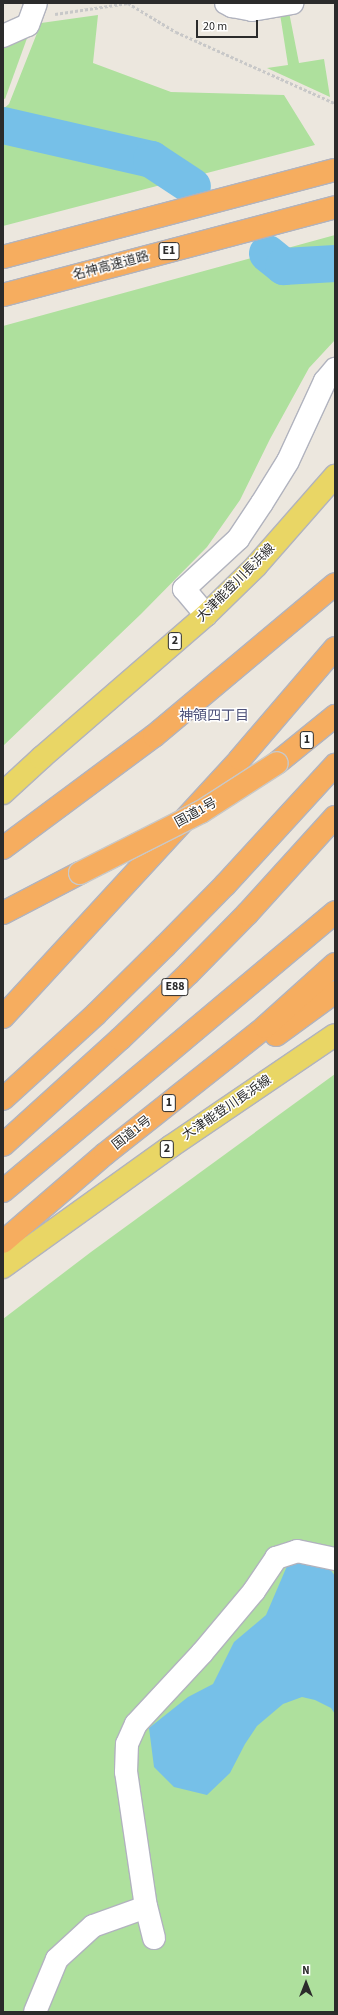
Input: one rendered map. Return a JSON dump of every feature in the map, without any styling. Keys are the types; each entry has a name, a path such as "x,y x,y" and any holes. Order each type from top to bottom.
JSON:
{"highway":[{"path":"3,257 335,170"},
{"name":"名神高速道路","path":"3,295 335,206"},
{"path":"3,848 154,736 335,584"},
{"path":"3,1017 224,777 335,648"},
{"name":"国道1号","path":"3,913 201,812 277,763 335,716"},
{"name":"E88","path":"3,1099 96,1014 181,930 278,829 335,765"},
{"name":"E88","path":"3,1145 120,1039 189,973 247,914 335,817"},
{"path":"3,1191 335,912"},
{"name":"国道1号","path":"3,1242 105,1154 265,1027 335,964"},
{"path":"105,1154 335,992"}],"main road":[{"name":"大津能登川長浜線","path":"3,793 46,753 206,615 256,566 335,476"},
{"name":"大津能登川長浜線","path":"3,1267 170,1147 335,1036"}],"street":[{"path":"226,3 232,6 252,10 292,3"},
{"path":"3,36 28,25 34,8"},
{"path":"206,615 184,589 238,539 288,461 324,381 335,369"},
{"path":"154,1938 146,1907 126,1772 127,1744 136,1724 202,1653 254,1591 276,1558 297,1551 335,1559"},
{"path":"35,2012 57,1958 93,1926 146,1907"}],"path":[{"path":"34,8 48,15 128,3 176,32 335,103"}],"green space":[{"path":"289,12 299,63 324,59 330,97 267,68 288,65 280,14"},
{"path":"98,15 93,63 171,92 284,95 315,145 3,226 3,109 9,104 41,23"},
{"path":"30,30 5,99 3,98 3,44"},
{"path":"335,235 335,340 309,368 270,439 240,500 207,547 141,614 3,746 3,326"},
{"path":"335,1074 335,2012 3,2012 3,1319 91,1252"}],"water":[{"path":"303,1559 330,1569 335,1576 335,1714 331,1708 315,1700 302,1697 283,1704 257,1726 245,1744 230,1773 207,1795 174,1787 154,1767 149,1728 188,1697 213,1684 234,1642 266,1615 287,1566"}],"waterway":[{"path":"3,125 151,159 192,186"},
{"path":"267,253 283,266 335,263"}],"district":[{"name":"神領四丁目","path":"214,716"}]}
